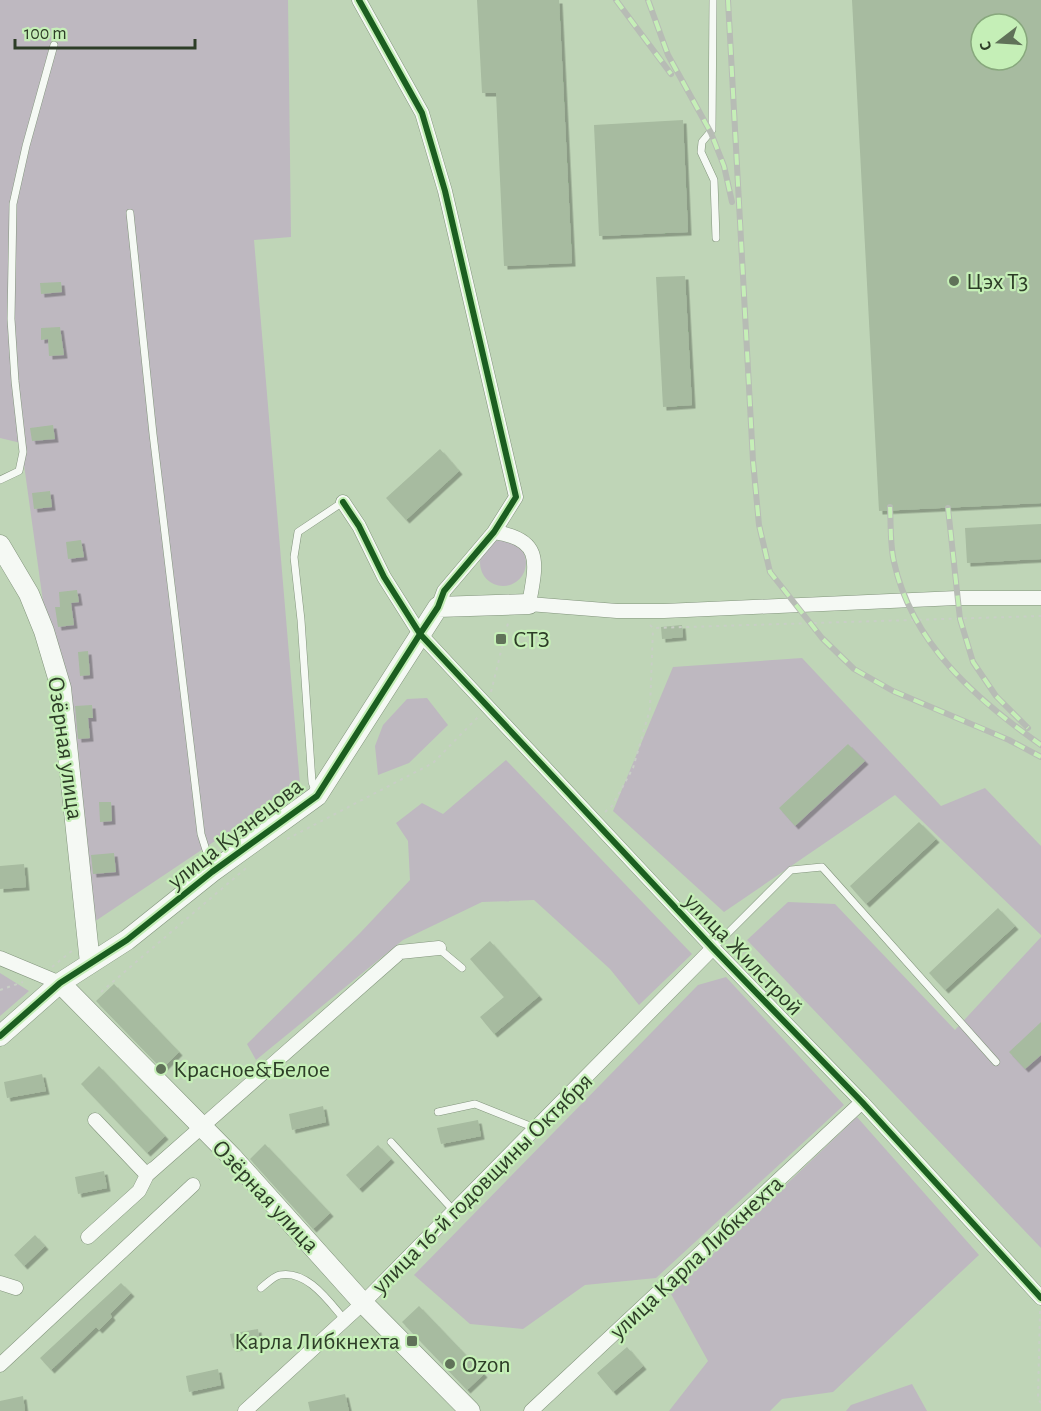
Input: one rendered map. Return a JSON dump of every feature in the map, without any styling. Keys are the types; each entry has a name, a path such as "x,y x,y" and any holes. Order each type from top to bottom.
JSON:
{"street":[{"path":"359,0 422,113 445,191 516,497 494,532 444,591 438,607 529,604 617,611 664,611 957,598 1041,598"},
{"name":"улица Жилстрой","path":"343,502 359,526 384,577 420,634 712,948 862,1102 1041,1297"},
{"path":"494,532 512,534 526,541 536,564 529,604"},
{"name":"Озёрная улица","path":"0,545 29,594 44,631 61,688 89,936 90,963"},
{"name":"улица Кузнецова","path":"0,1036 60,983 127,940 212,872 316,796 438,607"},
{"name":"улица 16-й годовщины Октября","path":"245,1411 363,1303 712,948"},
{"path":"0,958 60,983"},
{"name":"Озёрная улица","path":"60,983 232,1156 363,1303 470,1411"},
{"name":"улица Карла Либкнехта","path":"531,1411 862,1102"},
{"path":"95,1120 147,1175"},
{"path":"88,1237 140,1191 147,1175 201,1126"},
{"path":"0,1365 193,1185"},
{"path":"0,1283 16,1288"}],"lane":[{"path":"714,0 712,130 702,142 701,152 714,180 716,238"},
{"path":"0,480 19,471 23,452 11,319 13,204 26,146 54,45"},
{"path":"130,213 153,434 200,822 212,872"},
{"path":"316,796 312,782 301,620 294,557 298,532 343,502"},
{"path":"712,948 791,870 822,867 996,1062"},
{"path":"201,1126 400,952 439,948 462,968"},
{"path":"438,1112 475,1104 535,1128"},
{"path":"391,1142 454,1211"},
{"path":"261,1288 278,1275 294,1275 313,1285 345,1320"}],"path":[{"path":"281,841 433,763 488,707 510,615"},
{"path":"652,628 1041,616"},
{"path":"595,823 612,806 633,768 650,709 652,628 645,620"},
{"path":"101,992 254,862"},
{"path":"1041,1297 1038,1399 1041,1403"}],"shaded area":[{"path":"0,0 288,0 291,237 254,240 300,784 88,926 21,443 0,438"},
{"path":"503,540 519,547 526,563 519,579 503,586 487,579 480,563 487,547"},
{"path":"802,658 941,806 985,788 1041,846 1041,935 895,795 724,912 613,811 673,667"},
{"path":"427,698 448,725 409,763 378,775 375,746 383,725 407,699"},
{"path":"506,760 692,954 639,1005 610,969 534,900 482,902 403,940 256,1060 247,1044 360,933 410,880 408,841 396,823 422,803 443,814"},
{"path":"788,902 835,904 955,1030 1041,937 1041,1248 747,940"},
{"path":"0,973 29,991 0,1016"},
{"path":"726,977 844,1105 656,1278 585,1285 523,1329 470,1324 414,1275 698,985"},
{"path":"857,1117 979,1255 833,1392 782,1399 770,1411 669,1411 708,1361 671,1294"},
{"path":"912,1384 927,1411 846,1411 851,1405"}],"building":[{"path":"477,0 559,0 572,263 504,266 496,93 482,93"},
{"name":"Цэх Т3","path":"852,0 1041,0 1041,503 879,511"},
{"path":"683,120 688,232 599,236 594,125"},
{"path":"685,276 692,405 663,407 656,277"},
{"path":"61,282 62,292 41,294 40,283"},
{"path":"60,327 64,355 49,356 48,339 41,340 41,328"},
{"path":"53,425 55,439 32,441 30,428"},
{"path":"440,449 459,471 406,520 386,498"},
{"path":"50,491 52,507 34,509 32,493"},
{"path":"1041,524 1041,559 967,563 965,528"},
{"path":"81,540 84,557 68,559 66,542"},
{"path":"77,590 79,602 71,603 74,625 58,627 55,607 60,607 59,592"},
{"path":"682,625 683,637 662,639 661,627"},
{"path":"88,651 90,675 80,676 78,652"},
{"path":"92,705 93,718 88,718 90,738 78,739 75,706"},
{"path":"848,744 865,761 795,826 779,808"},
{"path":"99,802 111,802 112,821 100,822"},
{"path":"919,822 936,839 866,904 850,886"},
{"path":"114,853 116,872 93,874 91,855"},
{"path":"24,864 26,887 0,889 0,866"},
{"path":"998,908 1015,926 945,990 929,973"},
{"path":"490,941 539,996 494,1034 480,1017 504,997 470,959"},
{"path":"114,984 179,1052 162,1069 96,1001"},
{"path":"1041,1022 1041,1055 1025,1069 1009,1052"},
{"path":"99,1066 165,1136 147,1153 81,1084"},
{"path":"42,1074 46,1091 7,1098 4,1082"},
{"path":"323,1106 326,1122 292,1130 289,1114"},
{"path":"478,1120 481,1136 441,1144 437,1128"},
{"path":"265,1144 330,1213 313,1229 250,1159"},
{"path":"378,1145 391,1159 359,1189 346,1175"},
{"path":"104,1171 107,1188 78,1194 75,1177"},
{"path":"35,1235 45,1246 24,1266 14,1255"},
{"path":"121,1283 131,1293 110,1314 112,1317 99,1330 96,1327 51,1370 40,1358"},
{"path":"419,1306 484,1374 467,1390 402,1322"},
{"path":"258,1329 260,1343 233,1348 230,1334"},
{"path":"627,1347 643,1366 613,1392 597,1373"},
{"path":"218,1369 221,1385 189,1392 186,1376"},
{"path":"345,1394 349,1411 310,1411 308,1402"},
{"path":"23,1396 25,1411 0,1411 0,1401"}],"railway":[{"path":"616,0 671,74"},
{"path":"648,0 668,55 711,133 724,166 732,202"},
{"path":"728,0 753,461 759,525 770,572 822,638 854,669 893,691 1009,740 1041,757"},
{"path":"890,507 894,562 903,592 915,619 931,644 971,689 993,709 1041,745"},
{"path":"948,508 960,619 973,662 996,696 1028,728"}],"cycle path":[{"path":"0,1036 60,983 127,940 212,872 317,796 438,607 444,591 494,532 516,497 445,191 422,113 359,0"},
{"path":"343,502 359,526 384,577 420,634 713,948 862,1102 1041,1298"}],"place":[{"name":"Цэх Т3","path":"954,281"},
{"name":"СТЗ","path":"501,639"},
{"name":"Красное&Белое","path":"161,1069"},
{"name":"Карла Либкнехта","path":"412,1341"},
{"name":"Ozon","path":"450,1364"}]}
